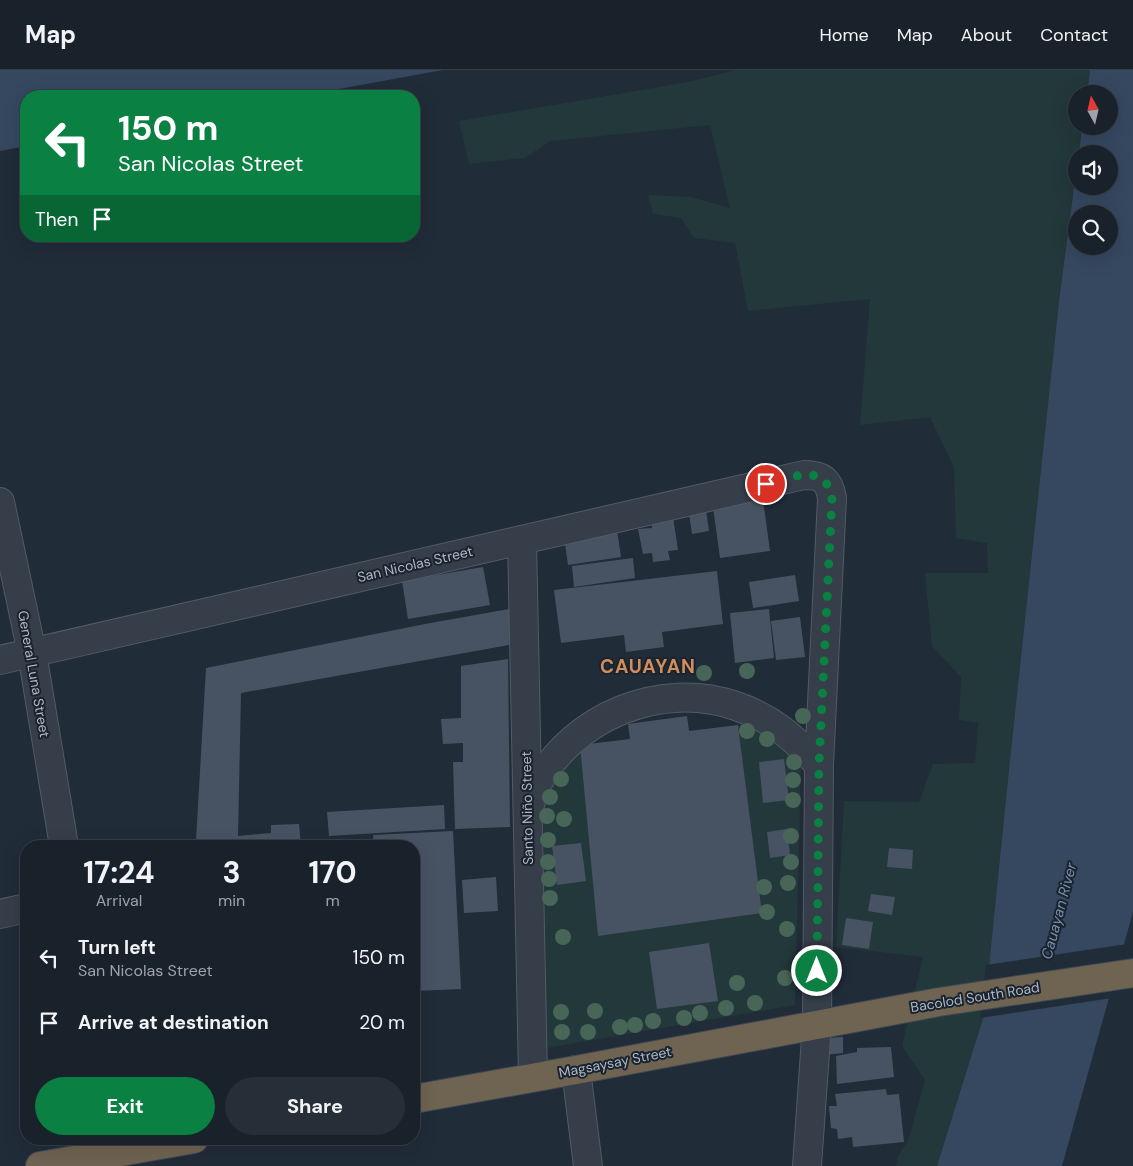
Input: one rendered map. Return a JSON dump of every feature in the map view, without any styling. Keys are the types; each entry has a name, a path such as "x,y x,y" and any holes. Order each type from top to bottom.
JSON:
{"highway":[{"name":"Bacolod South Road","path":"817,1024 939,1002 1133,973"},
{"name":"Magsaysay Street","path":"420,1098 817,1024"},
{"path":"40,1166 159,1145"}],"street":[{"name":"San Nicolas Street","path":"0,660 804,475 816,475 824,479 828,484 831,489 832,498 819,765"},
{"name":"General Luna Street","path":"0,502 32,653 63,840"},
{"name":"Santo Niño Street","path":"522,540 534,1077"},
{"path":"527,810 536,787 549,766 572,740 608,716 632,705 658,700 684,697 735,705 760,716 782,729 819,765 817,1024 807,1166"},
{"path":"0,914 20,909"},
{"path":"576,1070 588,1166"}],"green space":[{"path":"736,70 1090,70 1088,85 1068,85 1068,135 1081,135 1080,145 1068,145 1068,195 1073,195 1072,205 1068,205 1068,233 1059,301 984,1015 937,1166 896,1166 898,1156 908,1141 925,1080 902,1046 923,957 836,947 844,801 919,802 933,764 975,763 978,723 959,720 961,677 932,646 925,573 988,573 987,543 956,538 954,467 930,417 860,425 870,299 748,311 735,243 694,238 681,218 653,214 648,195 691,197 730,208 710,125 550,141 525,158 469,164 459,121 688,82"},
{"path":"738,725 764,729 801,761 795,1005 547,1048 542,792 580,745 762,913"}],"water":[{"path":"0,70 443,70 333,90 20,90 20,147 0,151"},
{"name":"Cauayan River","path":"1090,70 1133,70 1133,912 1062,1166 937,1166 984,1015 1059,301 1068,233 1068,255 1118,255 1118,205 1072,205 1073,195 1118,195 1118,145 1080,145 1081,135 1118,135 1118,85 1088,85"}],"pier":[{"path":"1127,944 1112,998 980,1018 986,965"}],"building":[{"path":"763,500 770,551 720,558 713,507"},
{"path":"706,510 709,531 692,534 689,513"},
{"path":"673,517 678,550 668,551 670,560 653,562 652,553 643,554 638,529 652,528 651,520"},
{"path":"617,530 621,557 568,565 564,537"},
{"path":"633,558 635,578 574,587 572,566"},
{"path":"483,567 490,605 408,619 402,581"},
{"path":"717,571 723,624 662,632 664,647 626,652 624,635 561,643 554,590"},
{"path":"795,575 799,601 753,608 749,582"},
{"path":"509,609 509,645 241,693 238,836 271,833 271,825 299,824 300,840 196,840 206,668"},
{"path":"769,609 774,658 735,663 730,613"},
{"path":"800,617 805,657 776,660 771,621"},
{"path":"508,659 510,827 455,829 453,762 463,762 463,743 443,744 441,719 461,718 461,666"},
{"path":"687,716 689,731 738,725 762,913 598,936 580,745 630,739 628,724"},
{"path":"784,759 789,800 763,803 759,762"},
{"path":"444,805 445,829 329,836 327,812"},
{"path":"787,829 790,855 770,858 767,832"},
{"path":"453,831 461,989 420,991 420,840 373,840 373,835"},
{"path":"581,843 586,881 557,885 552,846"},
{"path":"889,848 913,850 912,869 887,867"},
{"path":"496,877 498,911 464,913 462,880"},
{"path":"871,894 895,897 892,915 868,911"},
{"path":"846,918 873,922 869,949 842,945"},
{"path":"709,943 718,1001 657,1009 649,952"},
{"path":"843,1037 843,1053 824,1055 824,1038"},
{"path":"891,1047 894,1077 837,1084 836,1056 857,1052 857,1048"},
{"path":"886,1089 887,1095 899,1094 904,1142 853,1147 852,1137 838,1139 837,1129 831,1128 829,1106 837,1106 835,1094"}],"district":[{"name":"CAUAYAN","path":"648,666"}],"route":[{"path":"766,484 804,475 816,475 824,479 828,484 831,489 832,498 819,765 817,971"}]}
